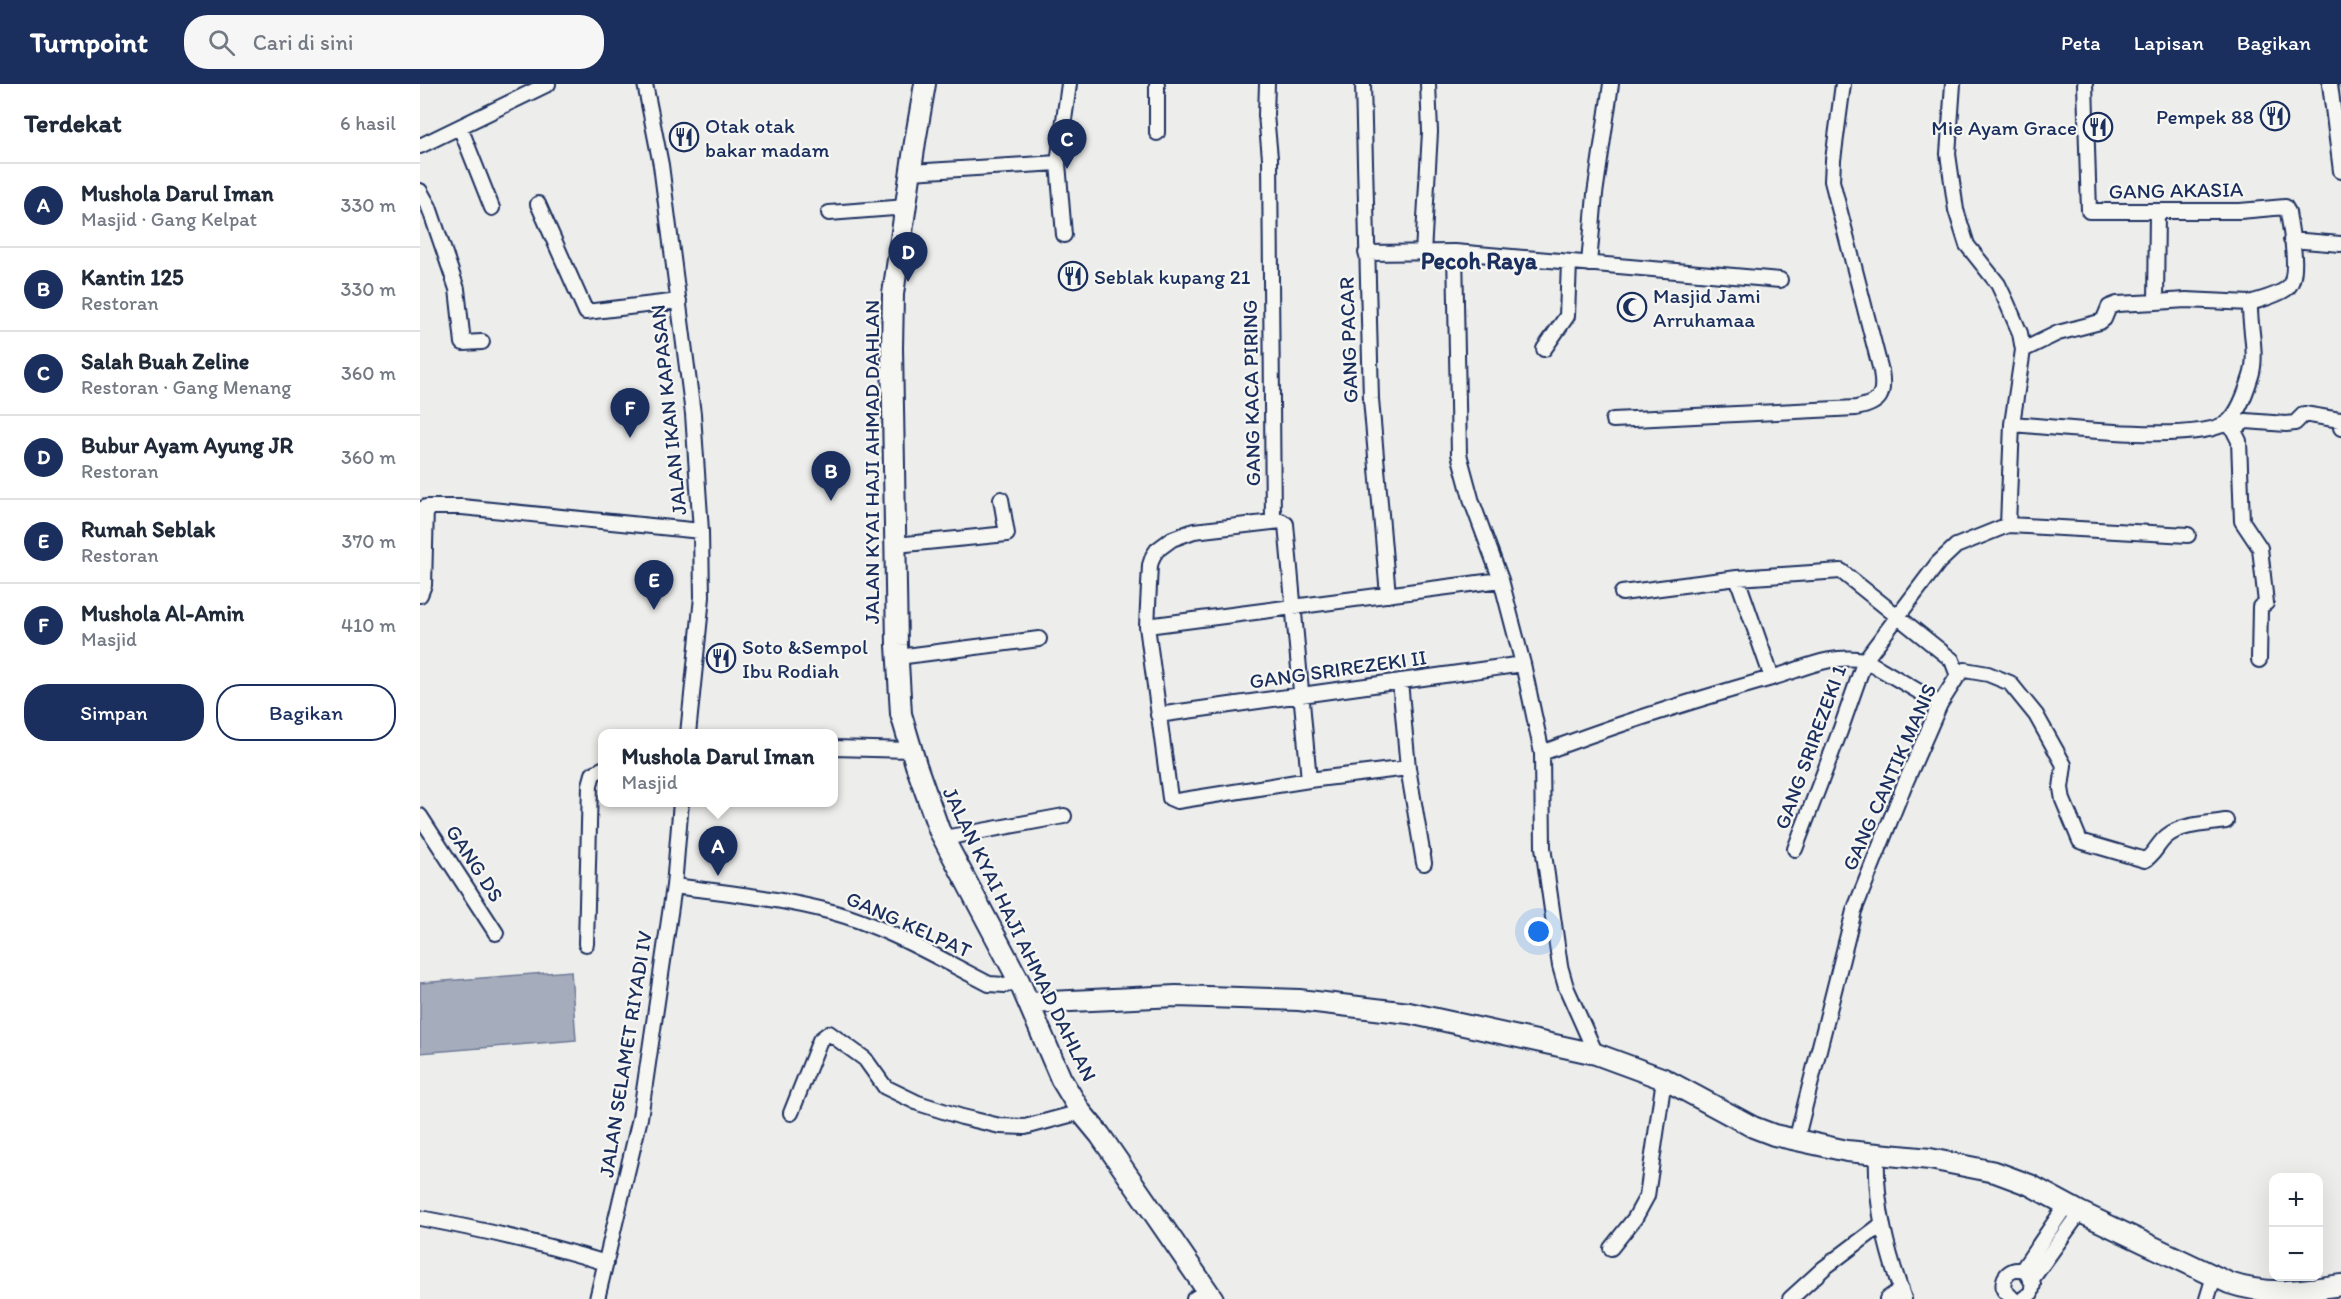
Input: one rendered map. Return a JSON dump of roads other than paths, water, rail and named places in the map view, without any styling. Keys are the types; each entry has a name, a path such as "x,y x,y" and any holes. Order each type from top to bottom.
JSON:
{"street":[{"path":"420,146 548,84"},
{"name":"JALAN IKAN KAPASAN","path":"645,84 661,165 679,301 693,414 701,531 702,597 689,729"},
{"name":"JALAN KYAI HAJI AHMAD DAHLAN","path":"926,84 893,294 897,657 901,714 911,750 944,838 1019,981 1061,1079 1204,1296"},
{"path":"1064,236 1058,163 1069,84"},
{"path":"1157,84 1157,134"},
{"name":"GANG KACA PIRING","path":"1268,84 1266,115 1270,158 1274,522"},
{"name":"GANG PACAR","path":"1364,84 1371,399 1388,594"},
{"path":"1423,253 1430,132 1428,84"},
{"path":"1589,264 1595,194 1611,84"},
{"path":"1613,420 1856,408 1871,404 1878,399 1883,384 1881,371 1832,181 1843,84"},
{"path":"1953,84 1948,154 1956,210 1967,245 1998,284 2020,333 2023,350 2012,424 2008,525 2188,535"},
{"name":"GANG AKASIA","path":"2085,84 2088,210 2091,212 2240,211 2282,206 2288,212 2291,240"},
{"path":"2330,84 2341,171"},
{"path":"460,127 492,208"},
{"path":"911,172 1058,163"},
{"path":"420,191 429,207 457,289 464,343 482,342"},
{"path":"538,204 586,312 679,301"},
{"path":"830,213 907,207"},
{"path":"2157,212 2157,302"},
{"path":"2023,350 2058,333 2100,322 2104,320 2109,307 2117,304 2186,300 2250,303 2291,285 2294,271 2291,240 2341,244"},
{"path":"1366,253 1455,252 1780,280"},
{"path":"1455,252 1459,454 1472,502 1501,580 1523,664 1542,753 1543,847 1560,966 1566,987 1596,1054"},
{"path":"1544,349 1567,316 1569,261"},
{"path":"2229,426 2252,374 2250,303"},
{"path":"2012,424 2147,433 2202,430 2246,421 2295,423 2304,414 2340,420 2341,428"},
{"path":"2229,426 2239,441 2242,521 2260,548 2266,603 2260,608 2259,660"},
{"path":"896,545 1007,534 1001,499"},
{"path":"420,595 424,585 423,508 462,507 701,531"},
{"path":"1309,780 1288,527 1283,522 1274,522 1194,531 1172,539 1157,550 1150,565 1147,626 1168,796 1174,801 1309,780 1408,768"},
{"name":"GANG SRIREZEKI 1","path":"1795,849 1865,660 1951,549 2008,525"},
{"path":"1622,593 1737,578 1841,572 1952,660 1958,676"},
{"path":"1737,578 1772,678"},
{"path":"1147,626 1501,580"},
{"path":"897,657 1039,639"},
{"path":"1542,753 1646,715 1772,678 1822,660 1852,657 1865,660 1940,704"},
{"name":"GANG SRIREZEKI II","path":"1158,716 1523,664"},
{"name":"GANG CANTIK MANIS","path":"1796,1141 1854,911 1940,704 1958,676 1965,670 2004,679 2010,683 2036,715 2064,765 2061,788 2063,800 2080,841 2145,860 2160,842 2174,831 2226,820"},
{"path":"1400,681 1408,768 1424,863"},
{"path":"838,748 911,750"},
{"path":"586,944 590,785 593,774 598,772"},
{"path":"674,886 681,807"},
{"name":"GANG DS","path":"420,816 496,933"},
{"path":"944,838 1064,816"},
{"name":"GANG KELPAT","path":"674,886 747,895 833,912 888,933 989,984 1005,985 1019,981"},
{"name":"JALAN SELAMET RIYADI IV","path":"597,1299 640,1119 674,886"},
{"path":"1029,1003 1176,996 1299,1000 1409,1013 1596,1054 1664,1078 1753,1127 1796,1141 1877,1155 1929,1159 1995,1172 2030,1185 2214,1276 2249,1290 2292,1296 2341,1285"},
{"path":"791,1113 820,1040 829,1033 865,1059 885,1088 918,1103 962,1117 1000,1126 1024,1127 1081,1112"},
{"path":"1611,1248 1635,1218 1647,1196 1664,1078"},
{"path":"1877,1155 1876,1181 1881,1225 1903,1294 1887,1299"},
{"path":"2027,1274 2012,1270 2005,1276 2004,1290 2014,1299 2031,1293 2027,1274 2074,1208"},
{"path":"420,1218 496,1232 606,1263"},
{"path":"1790,1299 1824,1268 1881,1225"},
{"path":"2207,1299 2214,1276"}],"water":[{"path":"571,971 576,1040 420,1053 420,983"}],"place":[{"name":"Pempek 88","path":"2275,116"},
{"name":"Mie Ayam Grace","path":"2098,127"},
{"name":"Otak otak bakar madam","path":"684,137"},
{"name":"Salah Buah Zeline","path":"1067,169"},
{"name":"Seblak kupang 21","path":"1073,276"},
{"name":"Bubur Ayam Ayung JR","path":"908,282"},
{"name":"Masjid Jami Arruhamaa","path":"1632,307"},
{"name":"Mushola Al-Amin","path":"630,438"},
{"name":"Kantin 125","path":"831,501"},
{"name":"Rumah Seblak","path":"654,610"},
{"name":"Soto &Sempol Ibu Rodiah","path":"721,658"},
{"name":"Mushola Darul Iman","path":"718,876"}],"district":[{"name":"Pecoh Raya","path":"1479,260"}]}
